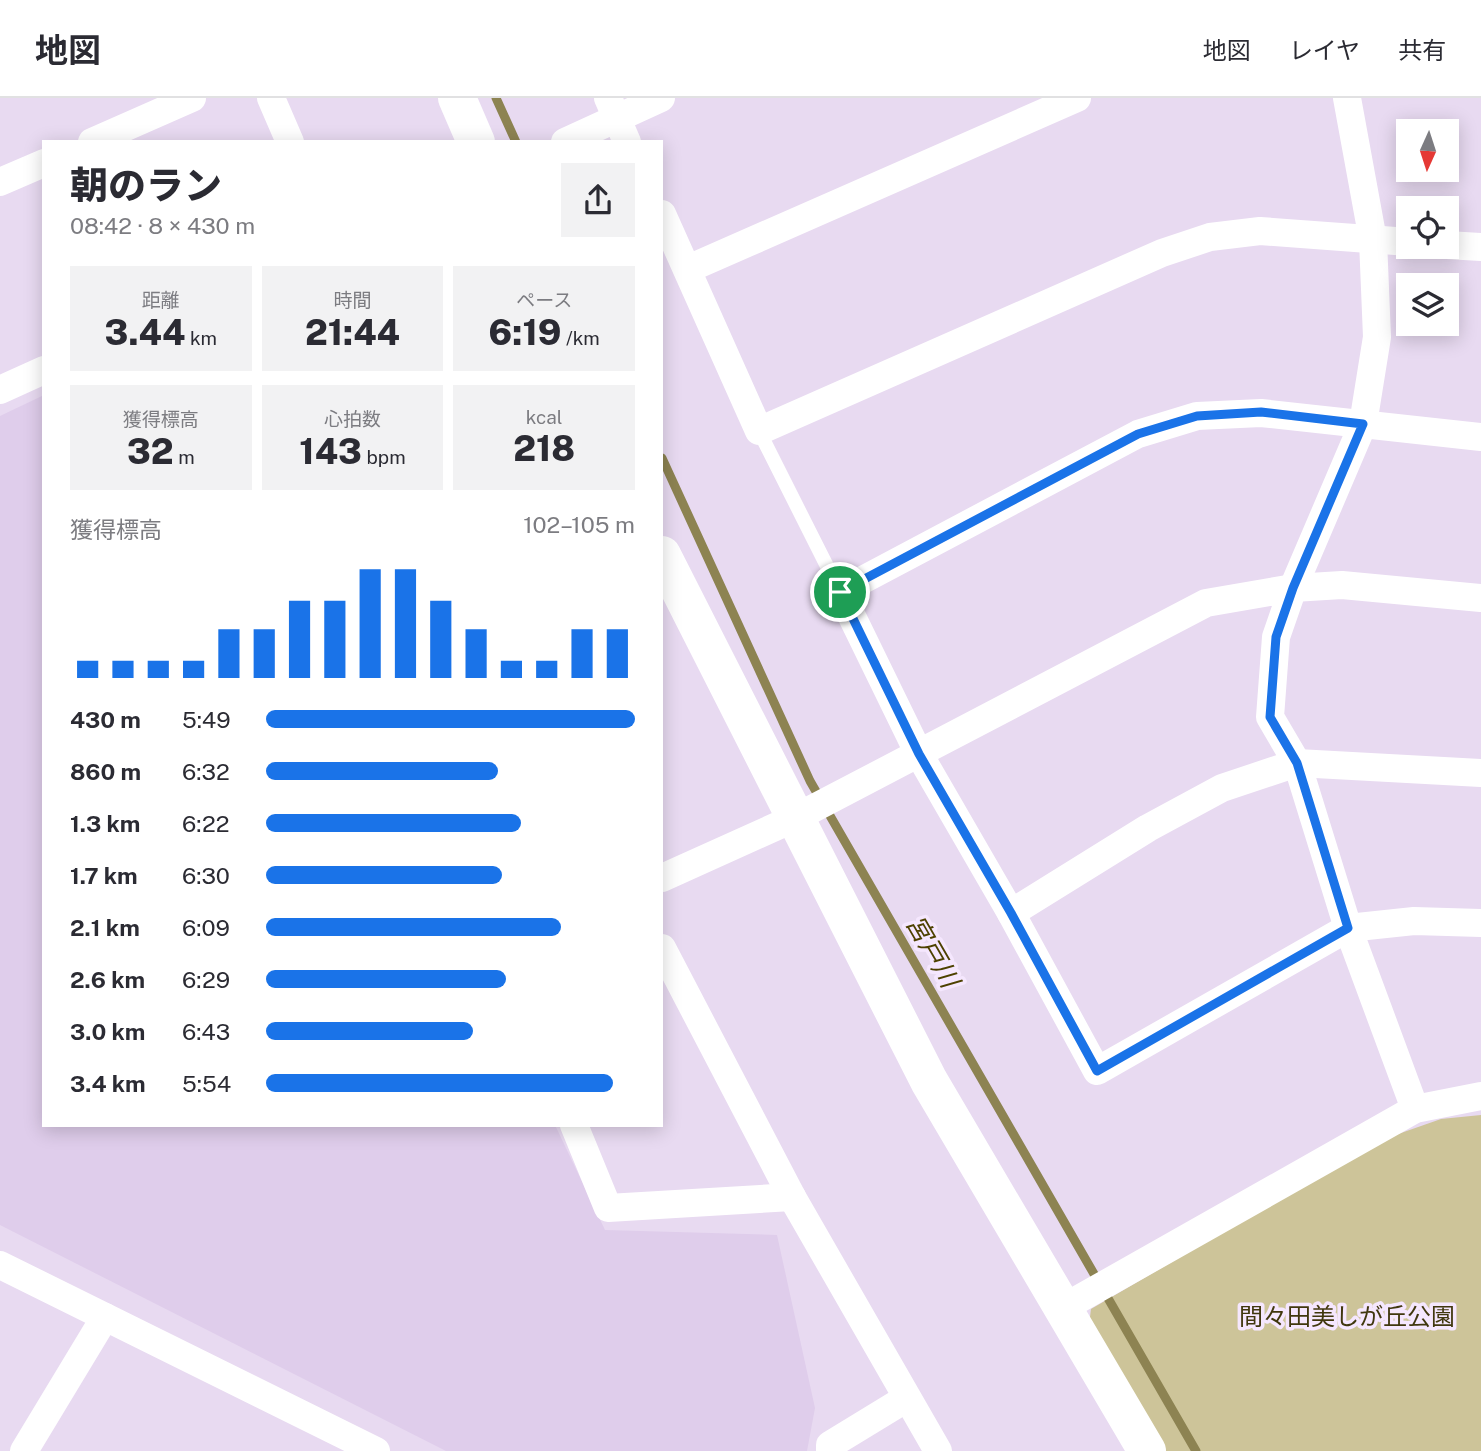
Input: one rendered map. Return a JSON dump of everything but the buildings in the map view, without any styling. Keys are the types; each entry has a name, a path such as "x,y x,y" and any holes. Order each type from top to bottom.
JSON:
{"street":[{"path":"97,140 192,98"},
{"path":"271,98 289,140"},
{"path":"457,98 476,140"},
{"path":"570,140 661,98"},
{"path":"688,269 1077,98"},
{"path":"1347,98 1373,240 1377,337 1363,424 1293,588 1276,637 1270,717 1297,763 1348,928 1415,1108"},
{"path":"0,182 42,164"},
{"path":"663,216 758,431 1162,253 1210,237 1260,231 1396,241"},
{"path":"1459,246 1481,247"},
{"path":"0,390 42,371"},
{"path":"1481,438 1261,412 1197,416 1138,434 840,592 919,754 1011,913 1097,1071 1348,928 1414,921 1481,923"},
{"path":"663,557 929,1081 1147,1451"},
{"path":"663,878 795,818 1206,603 1293,588 1342,585 1481,598"},
{"path":"1011,913 1148,828 1222,788 1297,763 1481,773"},
{"path":"663,950 792,1197 938,1451"},
{"path":"1063,1308 1415,1108 1481,1096"},
{"path":"575,1127 608,1208 792,1197"},
{"path":"0,1265 376,1451"},
{"path":"24,1451 105,1317"},
{"path":"830,1451 830,1445 907,1398"}],"lane":[{"path":"758,431 840,592"}],"shaded area":[{"path":"42,396 42,1127 556,1127 605,1230 777,1235 815,1408 807,1451 446,1451 0,1225 0,416"}],"green space":[{"name":"間々田美しが丘公園","path":"1481,1115 1481,1451 1165,1451 1089,1325 1091,1309 1381,1140 1441,1119"}],"waterway":[{"name":"宮戸川","path":"496,98 515,140"},
{"name":"宮戸川","path":"663,460 810,781 1196,1451"}],"route":[{"path":"1261,412 1363,424 1293,588 1276,637 1270,717 1297,763 1348,928 1097,1071 1011,913 919,754 840,592 1138,434 1197,416 1261,412"}]}
